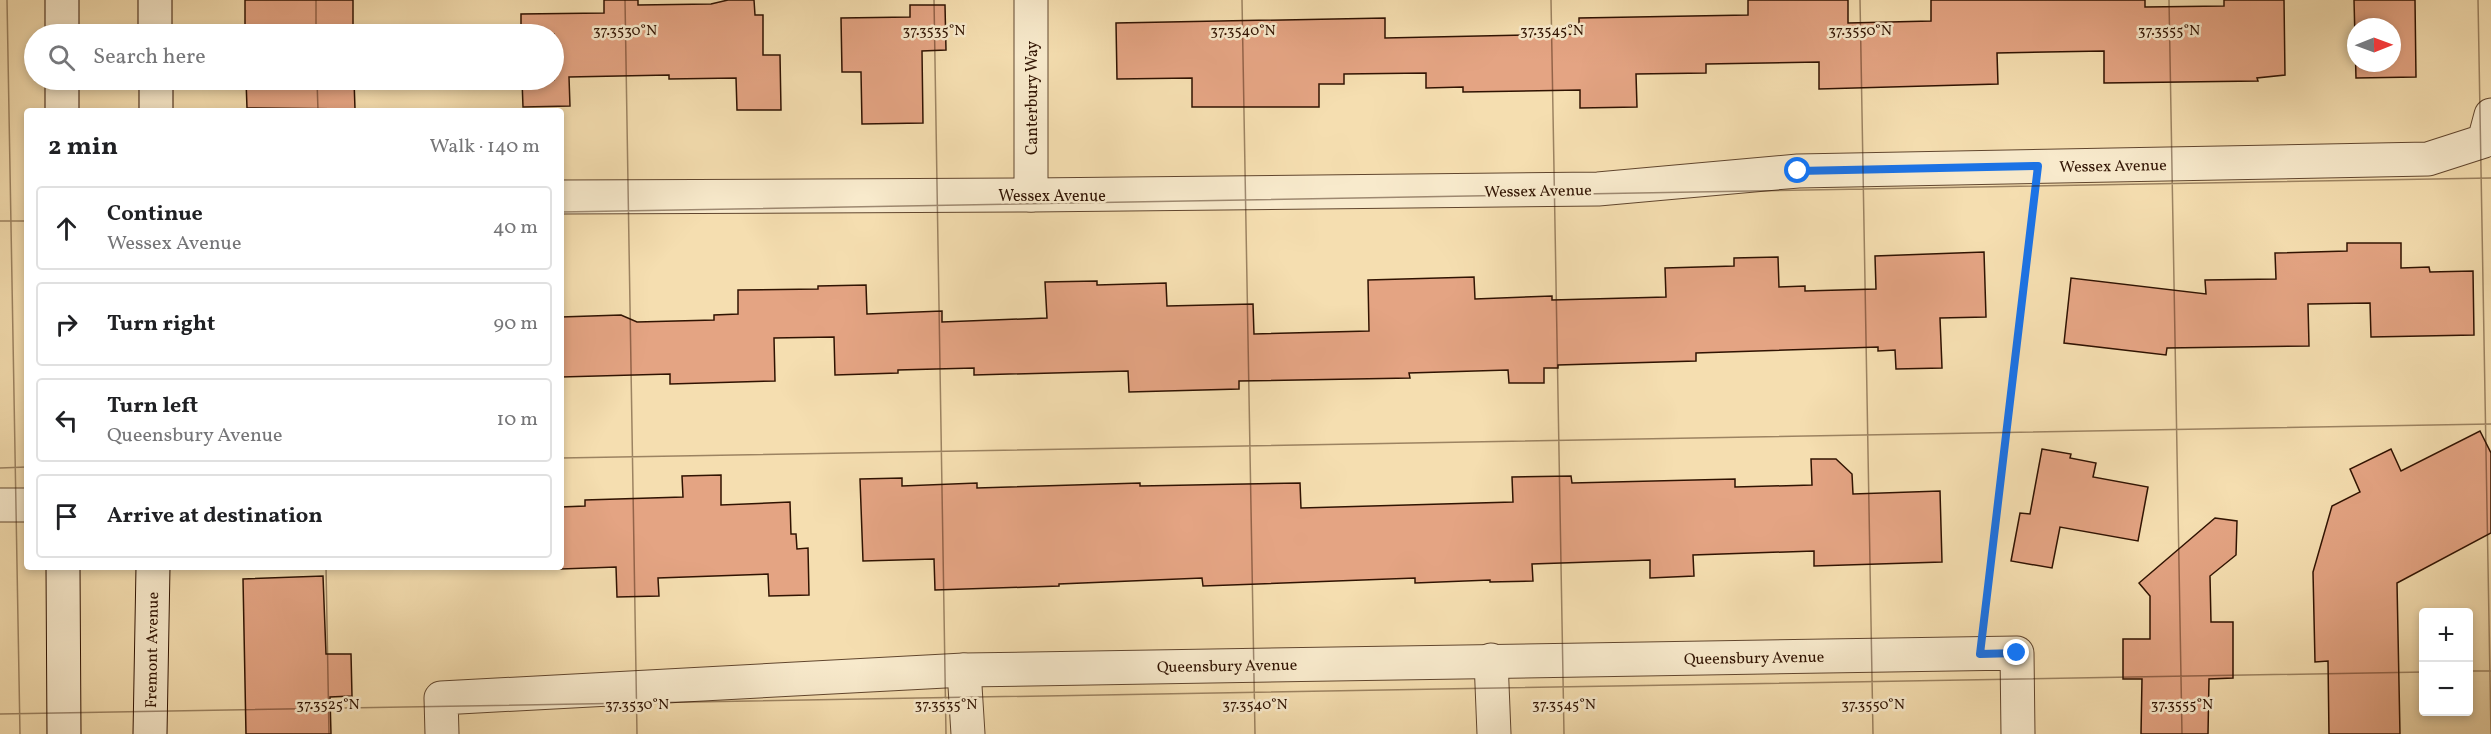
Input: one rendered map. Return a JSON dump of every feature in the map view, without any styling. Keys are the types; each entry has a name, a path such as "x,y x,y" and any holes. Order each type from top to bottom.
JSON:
{"street":[{"path":"62,0 62,24"},
{"path":"155,0 156,24"},
{"name":"Canterbury Way","path":"1031,0 1031,195"},
{"path":"62,90 62,108"},
{"path":"156,90 156,108"},
{"name":"Wessex Avenue","path":"564,196 1031,195 1598,189 1798,171 2428,159 2484,141 2491,115"},
{"path":"0,505 24,505"},
{"path":"63,570 64,734"},
{"name":"Fremont Avenue","path":"150,734 153,570"},
{"name":"Queensbury Avenue","path":"442,734 441,698 964,669 2017,653 2018,734"},
{"path":"1491,660 1494,734"},
{"path":"964,669 968,734"}],"path":[{"path":"1980,654 2038,166"}],"building":[{"path":"245,0 353,0 353,24 245,24"},
{"path":"604,0 638,0 638,5 711,4 728,0 754,0 755,15 763,15 763,55 780,55 781,110 737,110 736,78 669,79 669,75 569,77 570,106 523,107 522,90 564,90 564,24 521,24 521,14 604,13"},
{"path":"1748,0 1848,0 1848,23 1931,21 1931,0 2145,0 2145,7 2224,6 2224,0 2284,0 2285,75 2257,78 2258,81 2104,83 2104,51 1997,53 1998,84 1819,89 1819,62 1706,64 1706,73 1636,74 1637,107 1580,108 1580,90 1463,92 1463,87 1426,88 1426,73 1344,74 1344,84 1319,84 1319,107 1192,107 1192,78 1117,79 1116,23 1385,18 1385,38 1579,34 1579,18 1748,15"},
{"path":"2354,0 2415,0 2416,77 2356,78 2356,72 2401,72 2401,18 2354,18"},
{"path":"910,5 945,5 946,50 922,51 923,123 862,124 861,72 842,72 841,18 910,17"},
{"path":"246,90 354,90 355,108 247,108"},
{"path":"2347,243 2401,243 2401,268 2429,267 2430,272 2473,271 2474,335 2371,337 2370,303 2308,304 2309,346 2167,348 2166,355 2064,343 2071,278 2206,294 2205,280 2276,279 2275,253 2347,251"},
{"path":"1984,252 1986,317 1940,318 1942,368 1896,369 1895,350 1878,351 1878,347 1696,353 1696,361 1558,365 1558,368 1544,368 1544,383 1509,383 1508,370 1409,373 1410,378 1239,381 1239,389 1129,392 1128,371 974,375 974,368 898,370 898,373 835,375 834,337 774,338 775,381 670,384 670,374 564,377 564,317 621,315 637,322 714,320 714,315 738,314 738,290 818,289 818,286 866,285 867,314 942,311 942,322 1047,318 1045,282 1097,281 1097,285 1166,283 1167,306 1253,304 1254,334 1369,331 1368,280 1474,277 1475,299 1552,296 1552,300 1666,297 1665,268 1734,266 1734,258 1778,257 1779,287 1805,286 1805,291 1876,289 1875,256"},
{"path":"2480,431 2491,453 2491,533 2397,583 2400,734 2329,734 2328,661 2315,662 2313,572 2332,506 2360,492 2350,469 2391,449 2401,471"},
{"path":"2042,449 2071,454 2070,458 2096,463 2093,477 2148,487 2138,541 2060,527 2052,568 2011,561 2020,513 2030,514"},
{"path":"1811,459 1836,459 1852,474 1853,494 1940,491 1942,562 1814,566 1814,551 1693,555 1694,576 1650,578 1650,560 1532,564 1533,581 1415,583 1415,578 1203,586 1202,578 935,590 934,559 863,561 860,479 902,478 902,486 977,483 977,488 1140,483 1140,486 1300,483 1301,508 1513,502 1512,477 1571,476 1572,483 1735,479 1735,487 1812,485"},
{"path":"721,475 721,505 790,502 791,534 796,534 797,549 808,548 809,595 769,596 768,574 658,578 659,596 617,597 616,567 564,569 564,507 585,506 585,500 683,497 682,476"},
{"path":"2215,518 2237,521 2236,555 2210,576 2211,622 2233,622 2233,678 2209,679 2208,734 2141,734 2142,679 2123,679 2123,639 2150,639 2150,596 2139,583"},
{"path":"323,576 326,654 351,654 352,696 330,697 331,734 246,734 243,579"}],"route":[{"path":"1798,171 2038,166 1980,654 2017,653"}]}
